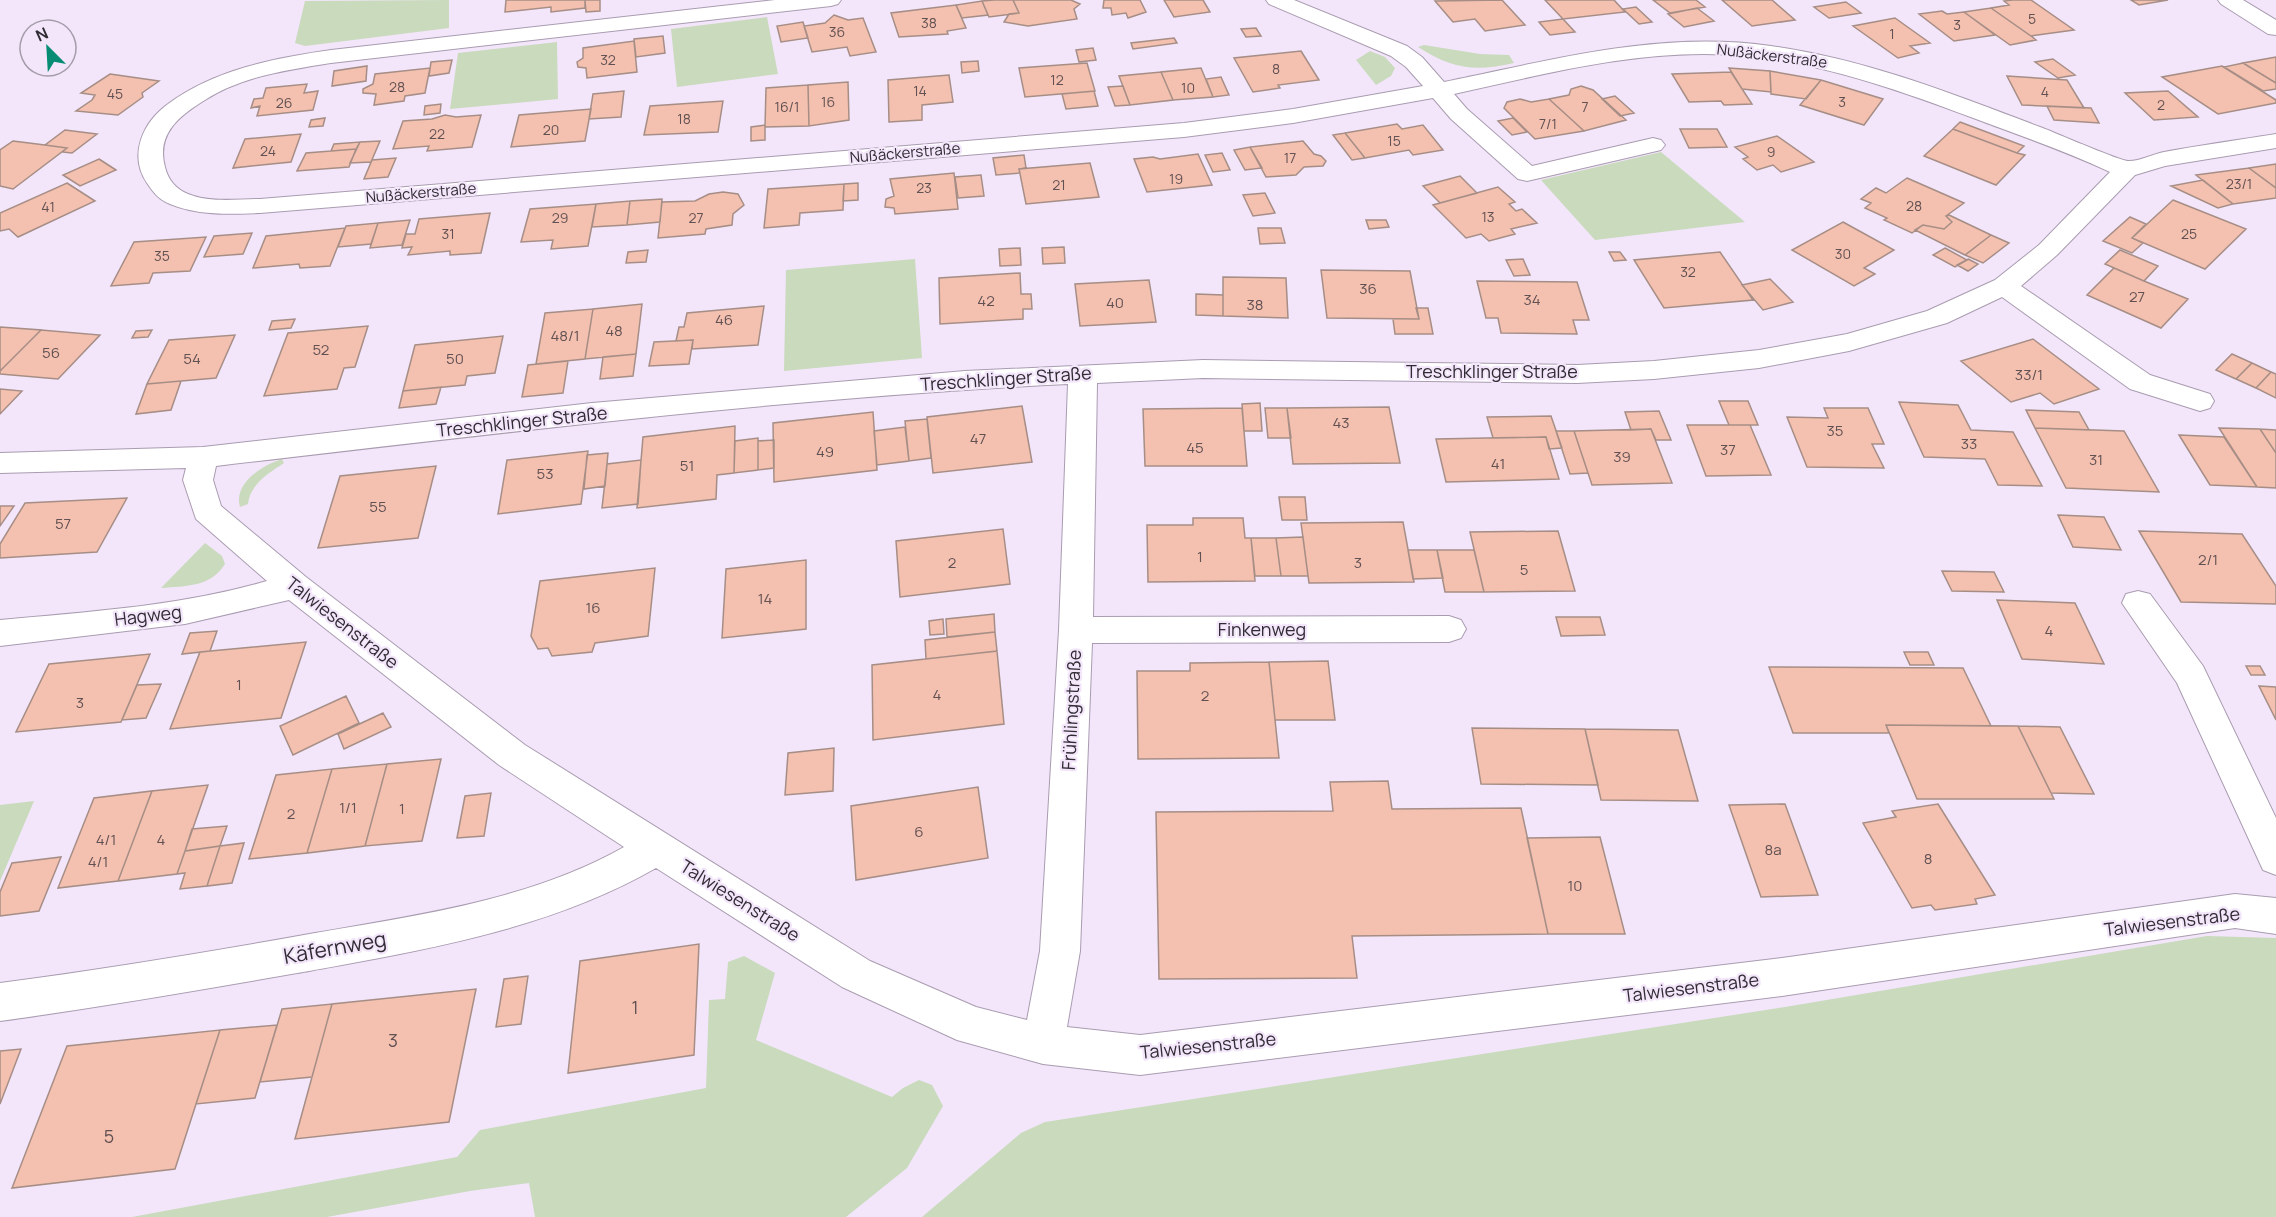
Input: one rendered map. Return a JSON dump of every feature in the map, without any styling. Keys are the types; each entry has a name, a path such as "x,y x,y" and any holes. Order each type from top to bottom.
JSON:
{"street":[{"name":"Nußäckerstraße","path":"831,0 353,54 279,65 238,77 200,93 176,108 160,125 151,140 150,156 153,175 164,190 179,199 209,207 260,206 1228,125 1336,110 1617,54 1673,48 1733,48 1801,56 1846,66 1922,90 2126,170"},
{"path":"1276,0 1399,51 1414,62 1459,114 1527,174 1653,145"},
{"path":"2228,0 2276,29"},
{"name":"Treschklinger Straße","path":"0,463 204,457 592,413 965,380 1203,369 1577,374 1654,370 1759,359 1849,342 1937,317 2004,286 2048,250 2126,170 2162,159 2276,141"},
{"path":"2004,286 2140,382 2200,401"},
{"name":"Frühlingstraße","path":"1043,1044 1060,951 1076,630 1083,374"},
{"name":"Talwiesenstraße","path":"204,457 198,480 207,511 294,586 512,755 856,974 972,1026 1043,1044 1140,1055 1782,977 2235,910 2276,916"},
{"name":"Hagweg","path":"0,633 202,609 250,600 294,586"},
{"path":"2138,603 2192,676 2276,858"},
{"name":"Finkenweg","path":"1076,630 1449,629"},
{"name":"Käfernweg","path":"0,1002 157,980 413,934 498,915 606,877 657,848"}],"green space":[{"path":"449,0 449,28 305,46 295,43 305,1"},
{"path":"767,17 778,74 677,87 671,29"},
{"path":"557,42 558,99 450,109 458,53"},
{"path":"1424,45 1480,54 1509,55 1514,63 1475,68 1464,67 1442,60 1418,47"},
{"path":"1370,51 1385,57 1395,68 1391,76 1376,85 1356,60"},
{"path":"1661,152 1745,222 1595,240 1541,180"},
{"path":"915,259 922,358 784,371 786,270"},
{"path":"282,459 284,463 256,485 248,504 240,507 241,490 251,476"},
{"path":"205,543 222,556 225,564 219,572 197,584 161,588"},
{"path":"34,801 0,881 0,805"},
{"path":"2207,936 2276,938 2276,1217 922,1217 1021,1133 1045,1122 1785,1007"},
{"path":"744,956 775,973 756,1040 892,1097 919,1080 932,1085 943,1106 907,1168 846,1217 535,1217 529,1183 470,1191 327,1217 132,1217 457,1157 480,1130 706,1088 709,1000 725,999 728,962"}],"building":[{"path":"506,0 585,0 585,8 551,12 551,7 505,12"},
{"path":"585,0 600,0 600,11 586,12"},
{"path":"1013,0 1019,13 989,17 982,1"},
{"path":"1013,0 1071,0 1080,4 1074,9 1077,19 1028,26 1004,22 1009,14 1019,13"},
{"path":"1104,0 1140,0 1146,12 1128,18 1126,13 1112,15 1111,8 1103,8"},
{"path":"1164,0 1203,0 1210,12 1174,17"},
{"path":"1502,0 1525,25 1485,31 1475,19 1453,22 1435,1"},
{"path":"1545,0 1614,0 1625,12 1563,19"},
{"path":"1653,0 1696,0 1705,7 1670,13"},
{"path":"1722,0 1772,0 1795,20 1752,26"},
{"path":"2031,0 2074,30 2031,36 1991,8 2009,5 2004,1"},
{"path":"2131,0 2168,0 2139,5"},
{"path":"982,1 988,15 962,18 956,5"},
{"path":"1846,2 1861,13 1829,18 1814,7"},
{"path":"956,5 966,28 947,31 948,34 899,37 891,13"},
{"path":"1636,7 1652,22 1639,24 1623,9"},
{"path":"1697,8 1714,21 1684,27 1668,14"},
{"path":"1991,8 2036,40 2010,45 1964,12"},
{"path":"1942,11 1947,14 1964,12 1995,35 1954,41 1919,14"},
{"path":"834,15 848,20 863,18 876,52 850,56 847,47 812,52 804,26 825,23"},
{"path":"1895,18 1930,43 1910,46 1919,53 1898,58 1853,26"},
{"path":"1563,19 1575,32 1550,35 1539,22"},
{"path":"803,22 808,38 781,42 777,26"},
{"path":"1256,28 1261,36 1246,37 1241,29"},
{"path":"663,36 665,53 636,57 634,39"},
{"path":"1174,38 1177,43 1133,49 1131,43"},
{"path":"634,41 637,72 587,78 586,68 578,67 577,62 583,58 583,48"},
{"path":"1093,48 1096,60 1079,62 1076,50"},
{"path":"1301,51 1319,80 1278,85 1280,88 1253,92 1234,58"},
{"path":"2276,57 2276,83 2243,63"},
{"path":"2053,59 2075,75 2058,78 2035,62"},
{"path":"452,60 449,73 429,76 431,62"},
{"path":"978,61 979,71 962,73 961,62"},
{"path":"1087,63 1095,91 1025,97 1019,68"},
{"path":"2243,63 2276,83 2276,89 2263,91 2224,67"},
{"path":"367,66 366,81 332,86 334,71"},
{"path":"2222,66 2276,100 2276,103 2218,114 2162,77"},
{"path":"430,68 425,93 405,96 404,101 374,105 376,94 363,93 363,89 373,84 375,74"},
{"path":"1201,68 1213,97 1173,100 1161,72"},
{"path":"1729,68 1770,71 1771,92 1742,89"},
{"path":"1770,71 1821,80 1806,99 1771,94"},
{"path":"1161,72 1173,100 1130,105 1119,76"},
{"path":"1731,72 1752,104 1724,105 1721,101 1689,102 1672,74"},
{"path":"110,74 159,81 142,93 143,97 118,115 76,111 92,100 95,95 81,93"},
{"path":"949,75 953,102 922,105 922,120 889,122 888,80"},
{"path":"2007,76 2067,80 2084,108 2022,105"},
{"path":"1221,77 1229,95 1213,97 1206,79"},
{"path":"1821,80 1883,99 1864,125 1800,105"},
{"path":"848,82 849,120 809,126 808,85"},
{"path":"307,84 304,93 318,91 313,110 257,116 260,106 251,108 254,99 263,98 266,88"},
{"path":"808,85 809,126 765,127 766,88"},
{"path":"1123,86 1130,105 1115,106 1108,87"},
{"path":"1581,86 1593,90 1626,120 1584,131 1549,99 1569,95 1571,89"},
{"path":"624,91 621,117 589,119 593,94"},
{"path":"1094,91 1098,106 1066,109 1062,94"},
{"path":"2168,91 2198,117 2154,120 2125,93"},
{"path":"1615,96 1634,113 1620,116 1602,99"},
{"path":"1520,99 1531,102 1549,99 1584,131 1535,139 1504,108 1507,102"},
{"path":"723,101 718,132 644,135 650,106"},
{"path":"441,104 440,113 424,115 425,106"},
{"path":"2047,106 2091,108 2099,123 2054,120"},
{"path":"591,109 585,141 511,147 519,115"},
{"path":"445,115 456,117 481,115 472,147 427,151 429,146 393,149 403,121 432,119"},
{"path":"325,118 323,126 309,127 311,120"},
{"path":"1513,118 1527,132 1512,135 1498,121"},
{"path":"1960,122 2024,146 2017,153 1953,129"},
{"path":"1397,124 1402,129 1423,125 1443,150 1413,155 1409,150 1365,158 1345,133"},
{"path":"765,125 765,140 751,141 751,127"},
{"path":"1680,129 1717,129 1727,147 1689,148"},
{"path":"1953,129 2025,155 1996,185 1924,156"},
{"path":"65,130 97,134 72,153 62,152 67,148 45,145"},
{"path":"1345,133 1365,158 1352,160 1333,135"},
{"path":"301,134 291,162 233,168 245,139"},
{"path":"1777,136 1814,162 1781,172 1773,165 1757,170 1743,159 1748,157 1735,147"},
{"path":"13,141 67,148 13,189 0,186 0,150"},
{"path":"380,141 371,162 350,163 360,142"},
{"path":"1303,141 1314,154 1326,161 1323,166 1304,167 1296,175 1266,177 1250,147"},
{"path":"360,142 356,149 331,151 334,144"},
{"path":"1250,147 1262,168 1245,170 1234,150"},
{"path":"356,149 349,167 297,171 306,153"},
{"path":"1222,153 1230,170 1213,172 1205,155"},
{"path":"1198,154 1212,185 1147,192 1134,159 1153,157 1160,159"},
{"path":"1024,155 1026,168 1019,169 1020,173 996,175 993,158"},
{"path":"396,158 388,177 364,179 372,160"},
{"path":"99,159 116,170 80,186 63,175"},
{"path":"1090,163 1099,197 1026,204 1019,169"},
{"path":"2276,164 2276,188 2249,168"},
{"path":"2249,168 2276,188 2276,198 2233,204 2196,175"},
{"path":"954,173 958,209 895,214 894,208 885,207 886,199 894,196 890,179"},
{"path":"981,175 984,196 958,198 955,177"},
{"path":"1460,176 1477,193 1440,203 1423,186"},
{"path":"1907,178 1964,203 1946,216 1952,222 1944,229 1923,225 1912,233 1865,208 1871,203 1861,199 1876,188 1886,193"},
{"path":"2203,180 2233,204 2218,208 2171,186"},
{"path":"67,183 95,201 18,237 9,229 0,231 0,213"},
{"path":"858,183 858,200 843,201 844,184"},
{"path":"844,184 843,210 800,213 799,225 764,228 768,189"},
{"path":"1498,187 1515,202 1509,204 1516,211 1522,209 1537,223 1511,229 1515,234 1489,241 1481,234 1466,238 1433,205"},
{"path":"723,192 738,194 744,205 733,214 732,225 706,229 705,234 658,238 662,202 695,201 709,194"},
{"path":"1265,193 1275,213 1253,216 1243,195"},
{"path":"662,199 660,222 627,225 630,201"},
{"path":"2173,200 2246,229 2205,269 2132,238"},
{"path":"630,201 627,225 592,227 596,204"},
{"path":"596,204 588,246 551,249 553,240 521,242 530,209"},
{"path":"490,213 481,253 450,255 450,251 408,255 412,247 402,248 406,234 415,234 419,219"},
{"path":"1949,215 1991,235 1965,255 1915,230 1923,225 1944,229 1952,222 1946,216"},
{"path":"2130,217 2146,224 2132,238 2143,243 2132,253 2103,241"},
{"path":"410,220 402,245 370,248 378,223"},
{"path":"1366,220 1386,220 1389,227 1369,229"},
{"path":"1843,222 1894,250 1864,268 1875,274 1854,286 1792,250"},
{"path":"378,223 371,244 338,247 346,226"},
{"path":"345,228 330,266 300,268 299,264 253,268 266,236"},
{"path":"1258,228 1281,228 1285,243 1260,244"},
{"path":"252,233 243,254 204,257 214,236"},
{"path":"1991,235 2009,243 1983,263 1965,255"},
{"path":"206,237 190,271 153,273 149,283 111,286 134,242"},
{"path":"1064,247 1065,263 1043,264 1042,248"},
{"path":"1020,248 1021,265 1000,266 999,249"},
{"path":"1945,248 1967,260 1955,267 1933,255"},
{"path":"648,250 646,262 626,263 628,252"},
{"path":"2120,250 2158,266 2144,281 2105,264"},
{"path":"1609,252 1620,252 1626,260 1614,261"},
{"path":"1720,252 1753,300 1664,308 1634,260"},
{"path":"1523,259 1530,275 1514,276 1506,260"},
{"path":"1968,259 1978,264 1968,271 1957,265"},
{"path":"2114,268 2188,299 2161,328 2087,295"},
{"path":"1321,270 1410,271 1419,319 1327,318"},
{"path":"1020,273 1021,294 1031,294 1032,309 1023,309 1023,319 940,324 939,278"},
{"path":"1223,277 1286,278 1288,318 1223,316"},
{"path":"1770,279 1793,302 1763,310 1742,285"},
{"path":"1149,280 1156,322 1080,326 1075,284"},
{"path":"1477,281 1577,282 1589,320 1573,320 1577,334 1501,333 1498,318 1486,318"},
{"path":"1196,294 1223,295 1223,316 1196,315"},
{"path":"642,304 636,354 585,359 593,309"},
{"path":"764,306 758,345 692,349 693,340 676,341 679,327 684,327 687,313"},
{"path":"1416,308 1428,308 1433,334 1395,334 1393,319 1419,319"},
{"path":"593,309 585,359 536,364 545,313"},
{"path":"295,319 291,328 269,330 272,321"},
{"path":"368,326 355,367 344,368 337,389 264,396 288,333"},
{"path":"0,327 41,330 0,371"},
{"path":"41,330 100,335 58,379 0,374 0,371"},
{"path":"152,330 148,337 132,338 136,331"},
{"path":"235,335 216,378 147,384 169,340"},
{"path":"503,336 495,373 467,376 465,385 403,391 415,345"},
{"path":"2033,339 2099,389 2054,404 2040,393 2011,402 1961,361"},
{"path":"693,340 689,364 649,366 654,342"},
{"path":"636,354 633,376 600,379 603,357"},
{"path":"2232,354 2252,363 2236,379 2216,370"},
{"path":"568,361 563,393 522,397 528,365"},
{"path":"2252,363 2271,372 2256,388 2236,379"},
{"path":"2271,372 2276,374 2276,398 2256,388"},
{"path":"181,381 171,410 136,414 147,384"},
{"path":"441,387 436,404 399,408 403,391"},
{"path":"0,389 22,391 0,414"},
{"path":"1719,401 1748,401 1758,425 1729,425"},
{"path":"1899,402 1958,405 1971,430 2013,432 2042,486 1998,485 1985,459 1924,457"},
{"path":"1260,403 1262,431 1244,431 1242,404"},
{"path":"1022,406 1032,462 933,473 927,417"},
{"path":"1389,407 1400,463 1293,464 1287,408"},
{"path":"1242,408 1247,466 1145,466 1143,409"},
{"path":"1265,408 1287,408 1291,438 1268,438"},
{"path":"1824,408 1868,408 1884,444 1872,444 1884,468 1807,467 1787,417 1828,418"},
{"path":"2026,410 2079,412 2089,430 2035,428"},
{"path":"1659,411 1671,440 1656,440 1651,429 1631,430 1625,412"},
{"path":"873,412 877,470 774,482 773,423"},
{"path":"1551,416 1562,448 1549,449 1546,437 1493,438 1487,417"},
{"path":"927,419 931,458 909,461 905,421"},
{"path":"1687,425 1750,425 1771,475 1706,476"},
{"path":"735,426 734,473 717,475 716,499 637,508 643,437"},
{"path":"905,427 909,461 877,465 874,431"},
{"path":"2035,428 2124,431 2159,492 2066,488"},
{"path":"2219,428 2260,429 2276,453 2276,488 2257,487"},
{"path":"1651,429 1672,483 1592,485 1574,431"},
{"path":"2260,429 2276,430 2276,453"},
{"path":"1556,431 1574,431 1588,473 1570,474"},
{"path":"2179,435 2224,437 2257,487 2210,485"},
{"path":"1546,437 1559,479 1446,482 1436,439"},
{"path":"758,438 758,470 734,473 735,441"},
{"path":"774,440 774,468 758,470 758,441"},
{"path":"588,451 581,504 498,514 507,460"},
{"path":"608,453 605,486 584,489 587,455"},
{"path":"641,460 638,504 602,508 607,464"},
{"path":"436,466 418,538 318,548 340,476"},
{"path":"1279,497 1305,497 1307,520 1282,520"},
{"path":"127,498 97,552 0,558 0,544 25,503"},
{"path":"0,506 14,506 0,526"},
{"path":"2058,515 2104,517 2121,550 2073,547"},
{"path":"1193,518 1243,518 1245,538 1251,538 1255,581 1148,582 1147,525 1193,525"},
{"path":"1403,522 1414,582 1309,583 1301,523"},
{"path":"1003,529 1010,584 900,597 896,541"},
{"path":"1558,531 1575,591 1484,592 1470,532"},
{"path":"2139,531 2242,534 2276,586 2276,604 2181,602"},
{"path":"1303,537 1308,576 1281,576 1276,538"},
{"path":"1251,538 1276,538 1281,576 1255,576"},
{"path":"1408,550 1437,550 1443,578 1413,579"},
{"path":"1437,550 1474,550 1484,592 1445,592"},
{"path":"806,560 806,629 722,638 726,569"},
{"path":"655,568 648,636 595,643 592,652 552,656 548,648 538,649 531,636 540,581"},
{"path":"1942,571 1994,572 2004,592 1952,591"},
{"path":"1997,600 2075,603 2104,664 2022,659"},
{"path":"994,614 995,632 947,637 946,619"},
{"path":"1556,617 1600,617 1605,635 1561,636"},
{"path":"943,619 944,634 930,635 929,621"},
{"path":"217,631 210,651 182,654 190,633"},
{"path":"995,632 997,651 926,659 925,640"},
{"path":"306,642 281,718 170,729 200,652"},
{"path":"997,651 1004,724 873,740 872,665"},
{"path":"1904,652 1928,652 1934,665 1910,665"},
{"path":"150,654 121,722 16,732 49,664"},
{"path":"1328,661 1335,720 1275,720 1269,662"},
{"path":"1269,662 1279,758 1138,759 1137,671 1190,671 1190,663"},
{"path":"2246,666 2260,666 2265,675 2251,675"},
{"path":"1769,667 1963,668 1991,726 1886,725 1889,733 1793,733"},
{"path":"161,684 146,718 122,720 137,685"},
{"path":"2259,686 2276,687 2276,720"},
{"path":"346,696 359,723 293,755 280,726"},
{"path":"383,713 391,727 344,749 338,734"},
{"path":"1886,725 2018,726 2054,799 1917,799"},
{"path":"2018,726 2060,727 2094,794 2051,793"},
{"path":"1472,728 1585,729 1598,785 1481,784"},
{"path":"1585,729 1678,730 1698,801 1601,800"},
{"path":"834,748 833,791 785,795 788,753"},
{"path":"441,759 422,841 365,846 387,764"},
{"path":"387,764 365,846 307,853 332,769"},
{"path":"332,769 307,853 249,859 276,775"},
{"path":"1388,781 1392,809 1521,808 1548,934 1352,936 1357,978 1159,979 1156,812 1333,811 1330,782"},
{"path":"208,785 177,874 118,881 152,791"},
{"path":"978,787 988,858 856,880 851,806"},
{"path":"152,791 118,881 58,888 94,798"},
{"path":"491,793 484,836 457,838 465,796"},
{"path":"1785,804 1818,895 1761,897 1729,805"},
{"path":"1938,804 1995,895 1975,899 1977,904 1935,910 1931,905 1912,908 1863,823 1896,817 1892,811"},
{"path":"227,826 220,846 185,851 192,829"},
{"path":"1600,837 1625,934 1548,934 1527,838"},
{"path":"244,843 232,883 207,886 220,846"},
{"path":"220,846 207,886 180,889 185,873 177,874 185,851"},
{"path":"61,857 39,911 0,916 0,892 12,863"},
{"path":"699,944 694,1055 568,1073 580,961"},
{"path":"528,976 521,1024 496,1027 504,979"},
{"path":"476,989 449,1122 295,1139 332,1004"},
{"path":"332,1004 312,1077 260,1082 282,1009"},
{"path":"277,1025 255,1098 196,1104 220,1030"},
{"path":"220,1030 175,1169 12,1188 67,1046"},
{"path":"21,1049 0,1104 0,1051"}]}
